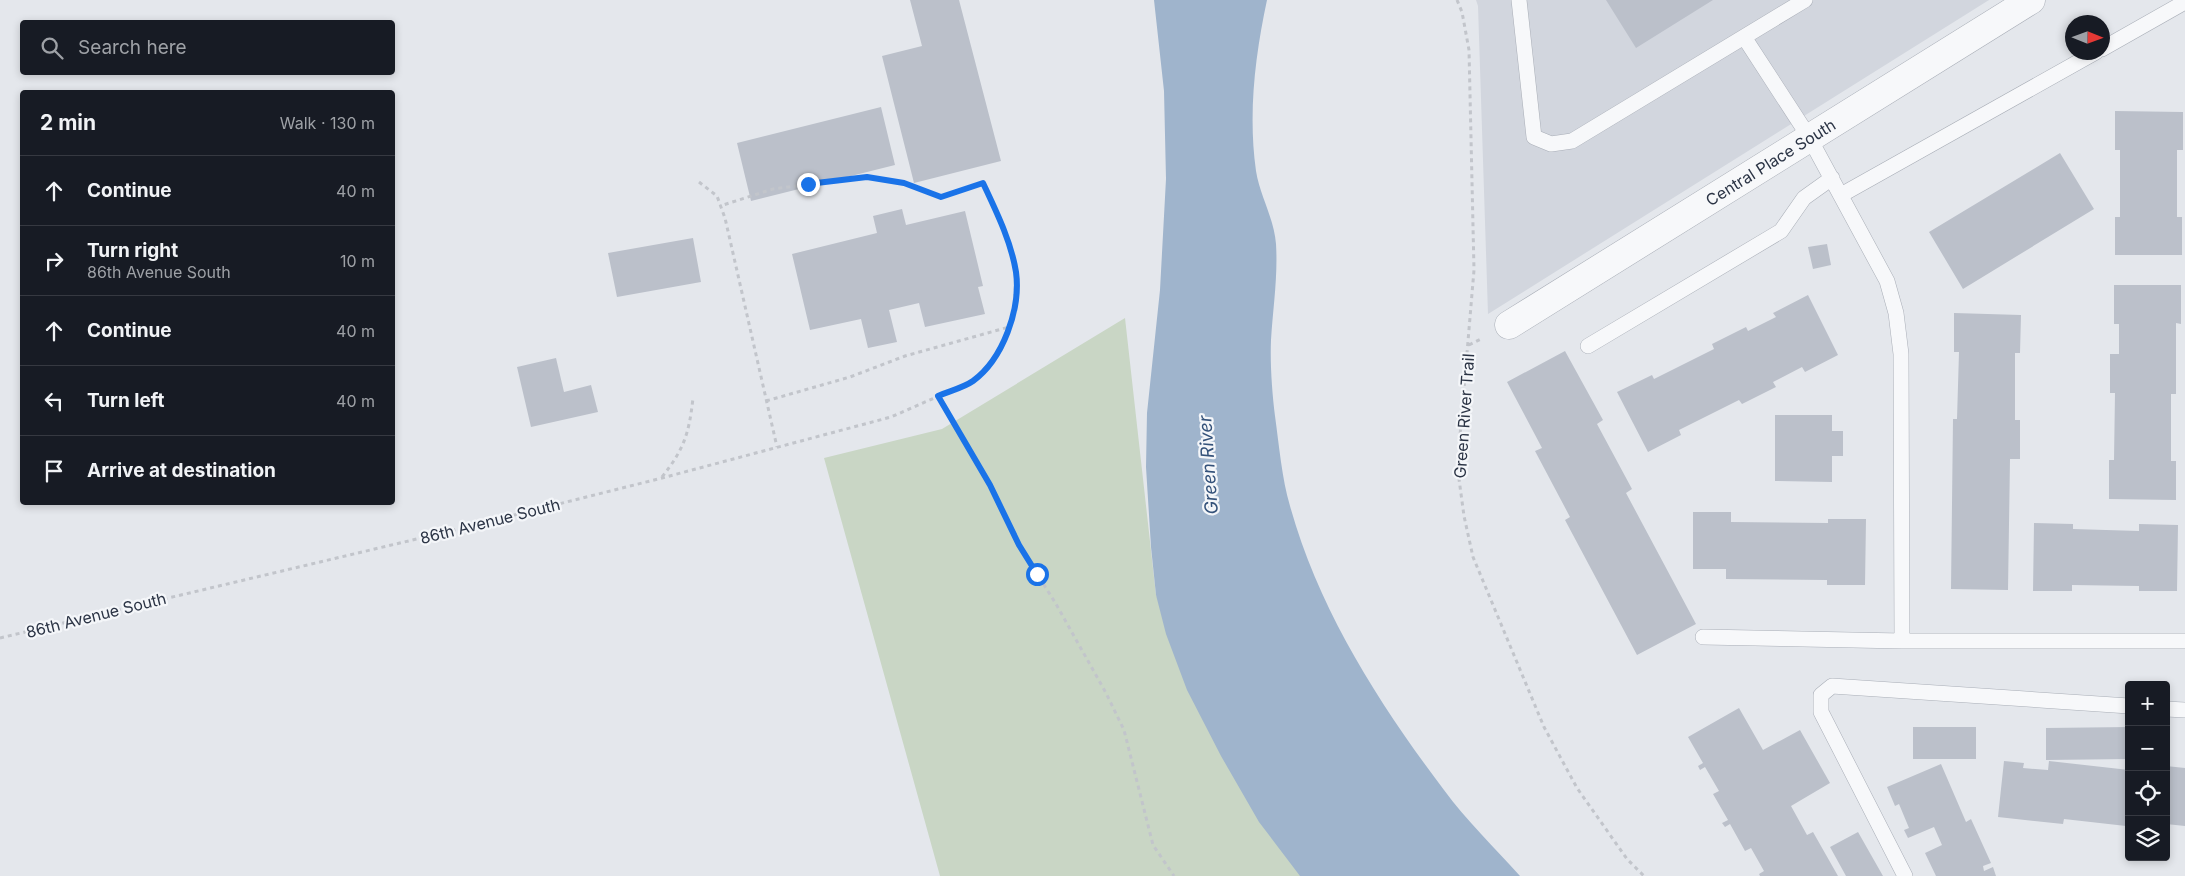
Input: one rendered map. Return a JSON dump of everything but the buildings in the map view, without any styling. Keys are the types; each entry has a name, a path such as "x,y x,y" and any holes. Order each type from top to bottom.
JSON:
{"street":[{"name":"Central Place South","path":"1509,325 2031,0"}],"lane":[{"path":"1519,0 1534,137 1551,144 1572,141 1805,0"},
{"path":"2110,44 2185,2"},
{"path":"1744,37 1809,137 1832,178 1887,281 1896,313 1901,354 1902,641"},
{"path":"1841,195 2082,60"},
{"path":"1588,346 1781,231 1804,198 1832,178"},
{"path":"1703,637 1902,641 2185,641"},
{"path":"1905,876 1821,712 1821,695 1832,686 2125,706"},
{"path":"2170,709 2185,710"}],"path":[{"name":"Green River Trail","path":"1458,0 1469,50 1474,270 1460,436 1459,479 1464,516 1473,557 1544,727 1576,788 1627,859 1644,876"},
{"path":"720,206 773,190 867,177 904,183 941,197 983,183 1002,225 1016,273 1014,314 1009,327 905,356 850,377 766,401"},
{"path":"699,182 716,196 725,218 777,447"},
{"name":"86th Avenue South","path":"0,638 463,528 662,478 891,417 973,381 1000,353 1009,327"},
{"path":"938,396 990,485 1019,545 1056,604 1106,693 1124,730 1153,845 1174,876"},
{"path":"662,478 678,457 687,436 693,398"}],"shaded area":[{"path":"1476,0 1989,0 1488,314 1478,6"}],"green space":[{"path":"1125,318 1156,595 1305,876 940,876 824,458 942,429"}],"water":[{"name":"Green River","path":"1154,0 1267,0 1259,42 1254,85 1254,150 1256,171 1275,234 1276,280 1271,340 1272,378 1281,462 1290,506 1302,545 1317,582 1334,619 1374,690 1453,801 1520,876 1300,876 1259,822 1221,756 1187,690 1166,634 1156,595 1146,467 1147,413 1160,290 1166,179 1164,91"}],"route":[{"path":"808,184 867,177 904,183 941,197 983,183 1002,225 1016,273 1014,314 1000,353 973,381 938,396 990,485 1019,545 1037,574"}]}
